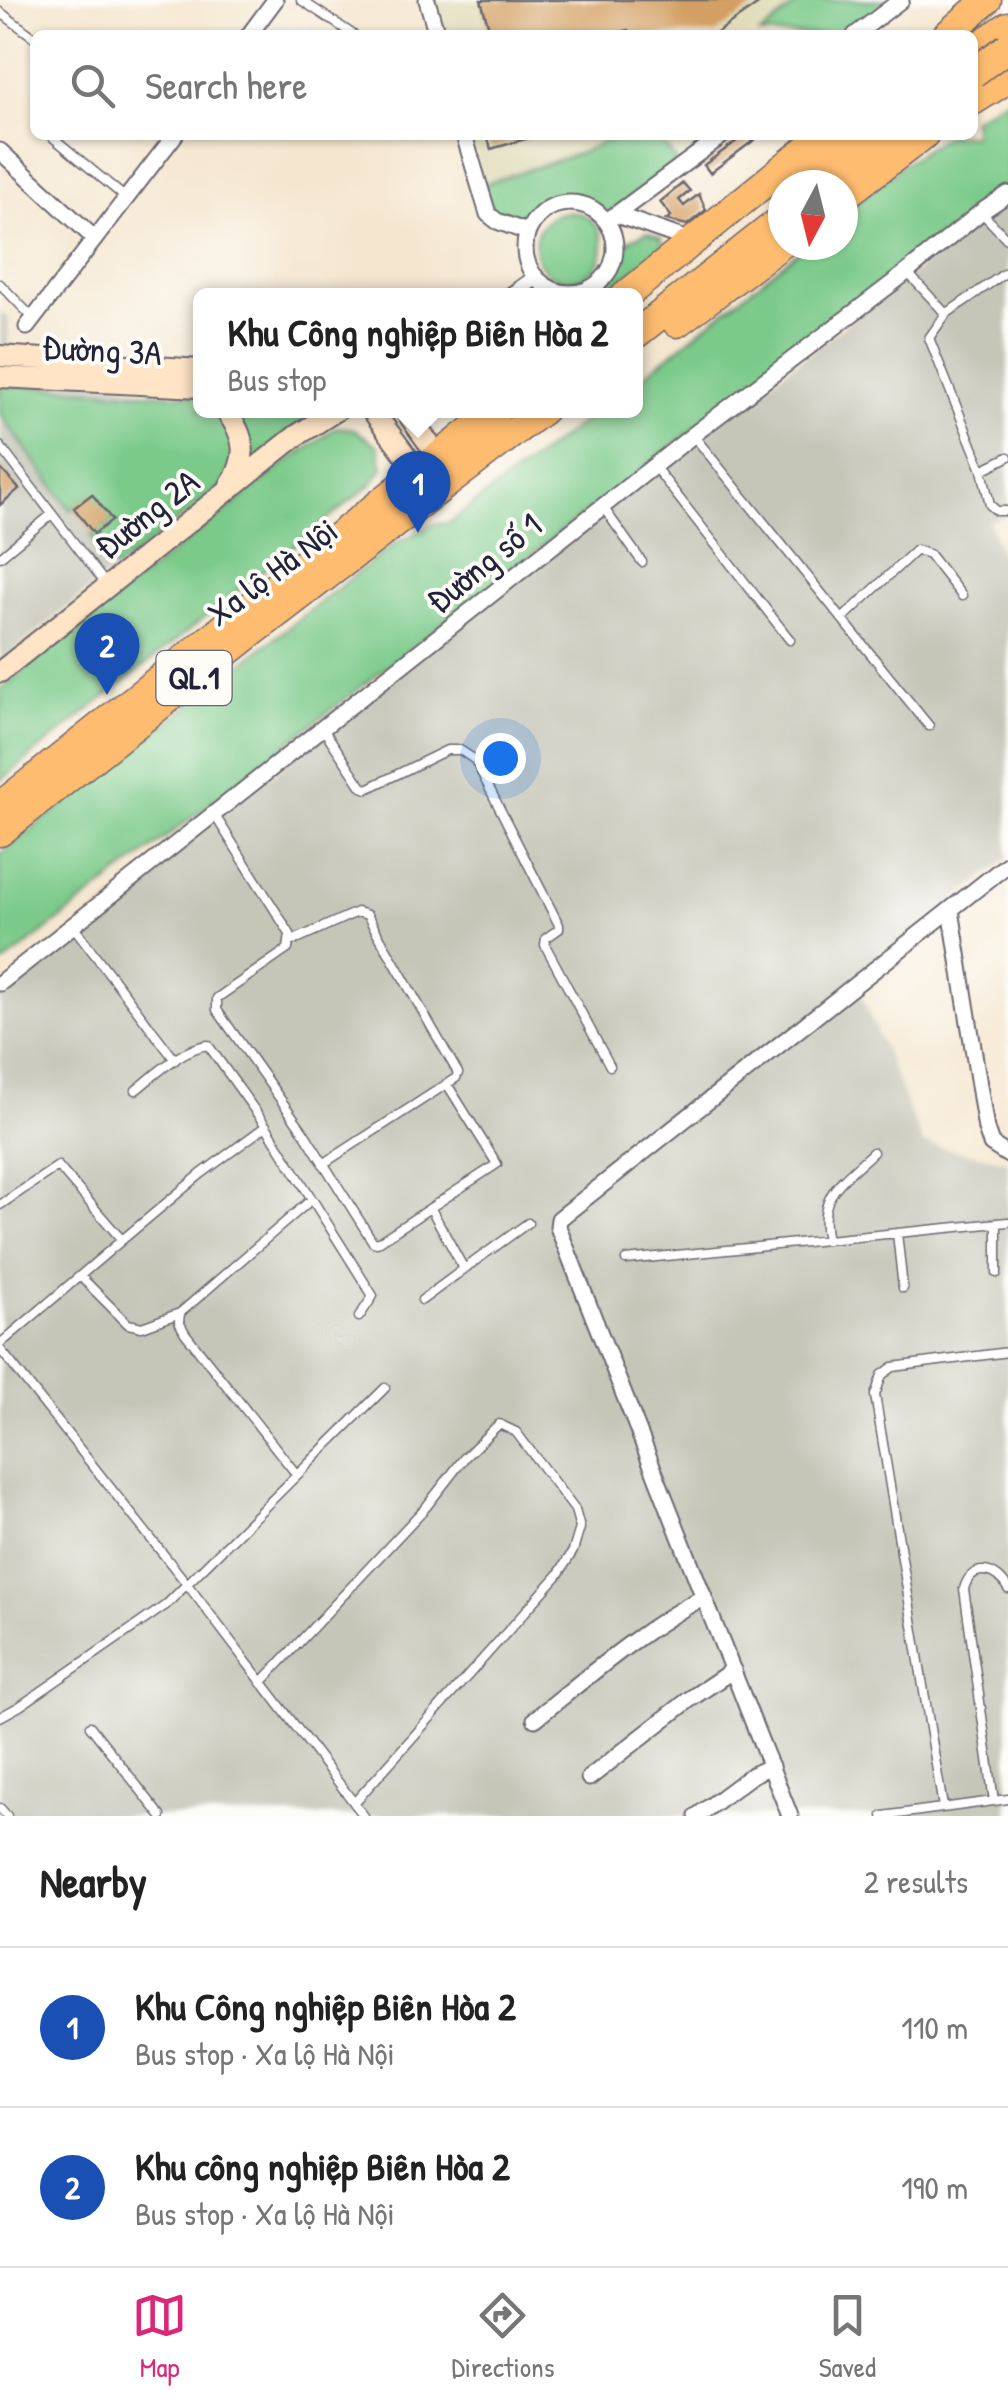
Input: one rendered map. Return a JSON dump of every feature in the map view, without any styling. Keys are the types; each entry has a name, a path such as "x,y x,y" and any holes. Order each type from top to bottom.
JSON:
{"highway":[{"path":"955,30 987,0"},
{"path":"1004,0 1008,7"},
{"path":"978,50 1008,26"},
{"path":"987,85 1008,47"},
{"path":"643,304 691,240 818,140"},
{"path":"814,170 854,140"},
{"path":"844,170 884,140"},
{"path":"858,186 917,140"},
{"path":"643,307 768,206"},
{"path":"643,308 768,228"},
{"path":"643,349 768,254"},
{"name":"Xa lộ Hà Nội","path":"0,806 487,418"},
{"name":"Xa lộ Hà Nội","path":"0,832 533,418"}],"street":[{"path":"254,30 275,0"},
{"path":"428,0 436,30"},
{"path":"862,30 900,0"},
{"path":"30,322 171,140"},
{"path":"466,140 488,214 527,232"},
{"path":"612,218 718,140"},
{"path":"0,151 95,239"},
{"name":"Đường số 1","path":"0,983 654,466 1008,194"},
{"path":"547,288 535,278 525,256 527,232 544,210 571,202 691,240"},
{"path":"592,288 612,266 616,251 612,218"},
{"path":"521,288 535,278"},
{"name":"Đường 3A","path":"0,356 193,370"},
{"name":"Đường 3A","path":"0,377 193,388"},
{"path":"221,497 237,475 244,456 239,431 231,418"},
{"name":"Đường 2A","path":"0,672 296,436 324,418"},
{"path":"380,418 428,464"},
{"path":"409,418 428,464"},
{"path":"790,1816 558,1227 559,1219 1008,864"},
{"path":"951,910 986,1129 992,1144 1008,1156"},
{"path":"535,1720 660,1622 704,1598"},
{"path":"589,1778 733,1670"},
{"path":"697,1816 739,1784 771,1766"}],"lane":[{"path":"301,0 346,30"},
{"path":"0,12 30,34"},
{"path":"56,140 127,199"},
{"path":"981,212 1008,240"},
{"path":"907,272 946,314"},
{"path":"1008,272 946,314 931,332 930,346 982,470 990,506 997,512 1008,511"},
{"path":"0,284 30,322"},
{"path":"693,436 929,726"},
{"path":"0,446 108,587"},
{"path":"982,470 1008,457"},
{"path":"654,466 790,640"},
{"path":"603,507 642,562"},
{"path":"0,557 52,514"},
{"path":"842,619 916,550 929,554 962,596"},
{"path":"324,730 367,789 447,750 460,750 475,760 559,925 546,938 545,945 610,1066"},
{"path":"214,814 292,941 288,950 217,998 215,1004 373,1242 378,1243 497,1164 447,1084"},
{"path":"292,941 357,912 367,915 458,1073 323,1164"},
{"path":"73,926 175,1060"},
{"path":"136,1090 175,1060 208,1045 266,1126 373,1296 359,1317"},
{"path":"266,1126 200,1174 0,1346 364,1816"},
{"path":"827,1240 823,1224 825,1201 873,1152"},
{"path":"0,1206 58,1166 122,1240"},
{"path":"80,1276 128,1324 142,1327 180,1313 312,1198"},
{"path":"431,1209 464,1269"},
{"path":"626,1260 1008,1222"},
{"path":"422,1300 528,1223"},
{"path":"996,1273 997,1223"},
{"path":"897,1233 904,1288"},
{"path":"180,1313 186,1333 297,1476"},
{"path":"943,1807 875,1395 882,1375 893,1367 1008,1352"},
{"path":"0,1717 166,1606 385,1388"},
{"path":"261,1683 498,1424 516,1432 575,1510 580,1528 573,1551 558,1575 354,1803"},
{"path":"994,1801 964,1589 967,1576 974,1571 988,1572 1004,1581 1008,1589"},
{"path":"90,1726 161,1816"},
{"path":"884,1816 1008,1799"},
{"path":"974,1804 976,1816"},
{"path":"0,1808 7,1816"}],"shaded area":[{"path":"432,0 892,0 853,30 441,30"},
{"path":"471,140 708,140 608,215 586,200 556,199 541,207 525,226 492,211"},
{"path":"1008,200 1008,515 989,522 1008,574 1008,858 855,979 923,1144 1008,1161 1008,1816 0,1816 0,989 699,437"},
{"path":"0,311 9,319 8,347 193,408 193,418 204,418 233,473 0,662"}],"green space":[{"path":"802,0 892,0 853,30 766,30"},
{"path":"1008,98 1008,186 0,966 0,854 394,544 434,524 449,523 588,418 643,418 643,376 787,260 858,260 858,202 940,140 978,140 978,115"},
{"path":"608,140 661,140 677,162 608,215 575,199 541,207 525,226 492,211 483,184"},
{"path":"569,212 593,222 603,246 593,270 569,280 545,270 535,246 545,222"},
{"path":"647,232 661,238 663,244 610,288 599,288 608,282 626,242"},
{"path":"0,385 193,396 193,418 223,418 239,448 225,484 115,570 91,536 111,521 92,495 71,510 0,414"},
{"path":"234,418 310,418 246,465"},
{"path":"337,427 354,429 378,446 383,468 373,483 0,781 0,689 283,465"}],"building":[{"path":"481,0 764,0 721,30 490,30"},
{"path":"488,140 522,140 491,149"},
{"path":"738,140 754,140 710,173 704,165"},
{"path":"683,183 690,191 679,200 684,206 699,194 706,210 687,225 666,220 671,216 660,202"},
{"path":"0,468 19,489 0,505"},
{"path":"92,494 112,520 94,534 74,508"}],"place":[{"name":"Khu Công nghiệp Biên Hòa 2","path":"418,533"},
{"name":"Khu công nghiệp Biên Hòa 2","path":"107,695"}]}
